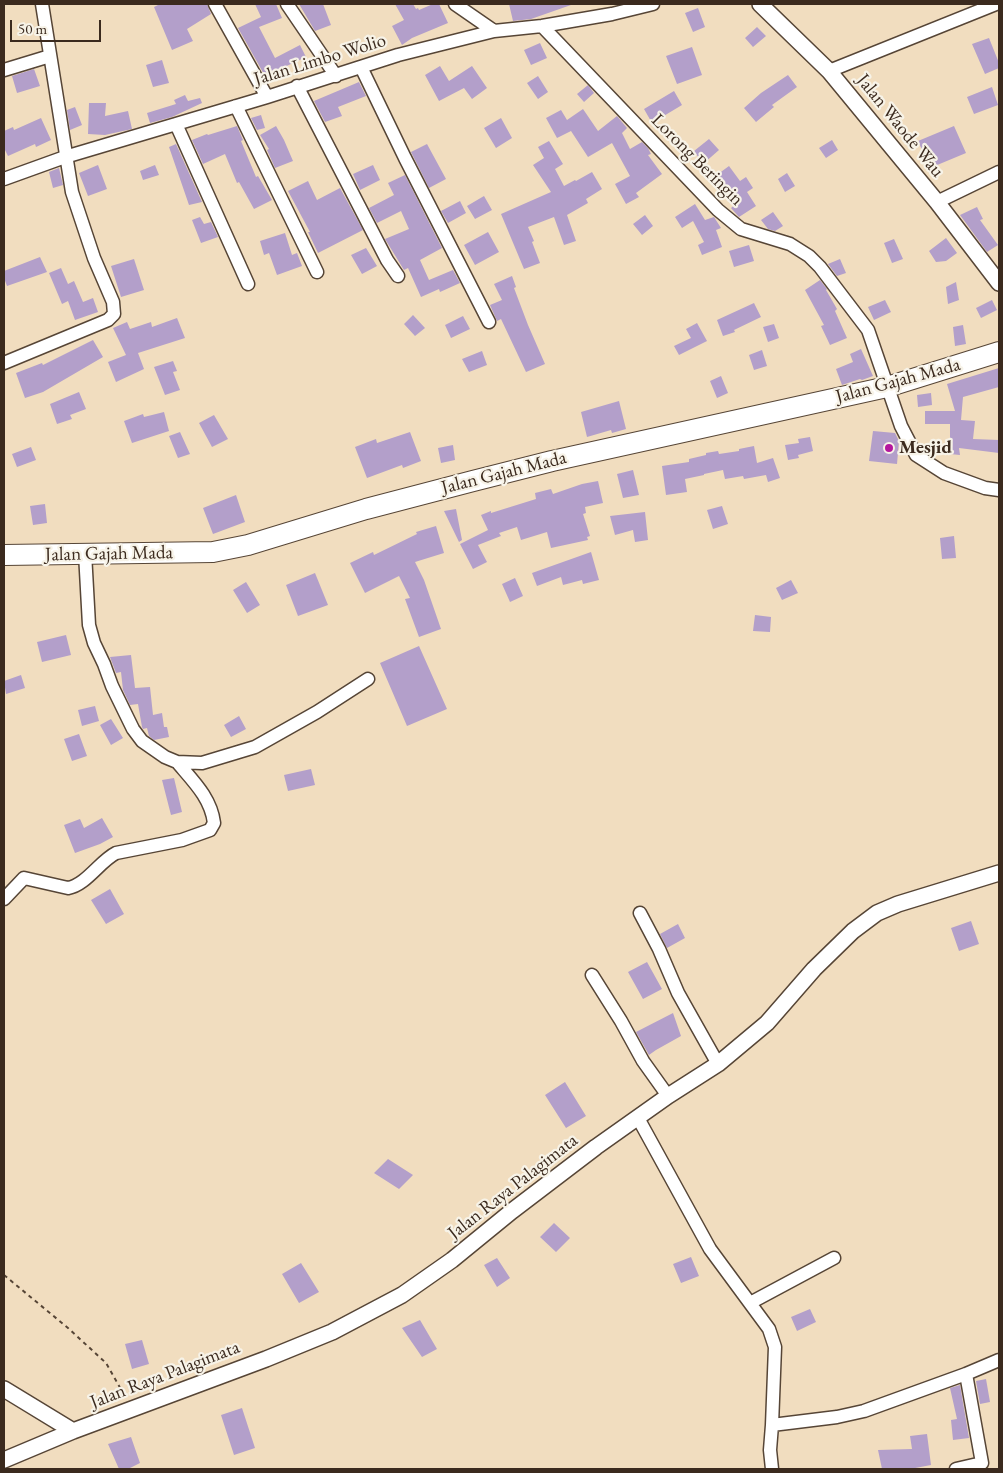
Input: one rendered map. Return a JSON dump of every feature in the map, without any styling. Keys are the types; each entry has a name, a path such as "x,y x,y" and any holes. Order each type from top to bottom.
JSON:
{"highway":[{"name":"Jalan Gajah Mada","path":"4,555 213,552 248,545 366,508 552,461 887,387 999,352"}],"street":[{"path":"4,363 108,320 114,314 113,302 94,258 72,192 42,4"},
{"path":"215,4 267,97"},
{"path":"287,4 336,76"},
{"path":"454,4 494,30"},
{"name":"Jalan Limbo Wolio","path":"4,179 65,157 267,97 297,86 494,30 542,26 612,14 653,4"},
{"name":"Jalan Waode Wau","path":"760,4 829,71 937,202 999,283"},
{"path":"829,71 996,4"},
{"name":"Lorong Beringin","path":"542,26 718,210 741,229 790,244 809,256 820,267 868,330 901,426 916,455 944,473 985,488 999,490"},
{"path":"4,70 50,56"},
{"path":"361,67 405,158 490,322"},
{"path":"297,86 387,260 398,276"},
{"path":"236,106 317,272"},
{"path":"176,124 248,284"},
{"path":"937,202 999,172"},
{"path":"85,553 91,634 112,686 133,729 142,741 165,757 177,762 202,763 255,747 317,712 368,679"},
{"path":"4,899 24,878 68,888 73,887 94,872 107,858 116,853 182,840 210,830 214,823 213,812 203,794 177,762"},
{"name":"Jalan Raya Palagimata","path":"4,1460 73,1431 266,1359 332,1332 402,1295 452,1260 520,1205 668,1096 718,1064 767,1023 814,969 853,931 876,913 898,904 999,873"},
{"path":"640,913 659,949 678,993 718,1064"},
{"path":"592,975 622,1021 643,1061 668,1096"},
{"path":"638,1118 710,1249 769,1329 775,1347 770,1450 772,1469"},
{"path":"750,1304 834,1258"},
{"path":"772,1425 837,1417 864,1411 999,1360"},
{"path":"956,1469 986,1466 966,1374"},
{"path":"4,1389 73,1431"}],"path":[{"path":"4,1275 68,1328 106,1363 131,1409"}],"building":[{"path":"160,4 207,4 211,14 187,29 193,41 172,50 154,7"},
{"path":"255,4 276,4 282,18 259,27 275,58 300,45 306,57 265,76 238,28 261,17"},
{"path":"299,4 323,4 331,25 315,31"},
{"path":"395,4 413,4 419,10 433,4 439,4 448,23 412,38 402,45 392,26 404,20"},
{"path":"509,4 571,5 531,19 513,21"},
{"path":"698,8 705,27 693,32 685,13"},
{"path":"757,27 766,36 753,47 745,38"},
{"path":"989,38 999,63 999,68 985,74 972,44"},
{"path":"540,43 547,58 531,65 524,50"},
{"path":"692,47 702,75 677,84 666,56"},
{"path":"162,60 169,83 153,87 146,65"},
{"path":"440,66 449,81 472,66 487,88 472,99 464,88 439,101 425,75"},
{"path":"34,69 40,86 17,93 12,76"},
{"path":"788,75 797,87 772,105 774,107 756,122 744,108 761,93"},
{"path":"538,76 548,92 538,99 527,83"},
{"path":"359,82 366,96 338,107 342,116 325,122 314,101"},
{"path":"588,85 594,93 584,102 577,94"},
{"path":"992,87 998,105 974,114 967,97"},
{"path":"674,91 682,105 652,123 644,109"},
{"path":"185,95 188,101 200,98 202,103 172,117 150,123 147,113 176,104 174,100"},
{"path":"89,103 106,103 105,116 128,111 132,129 105,135 88,134"},
{"path":"75,107 82,125 70,130 67,110"},
{"path":"583,109 598,131 617,116 627,128 622,133 630,149 642,142 648,148 651,154 648,155 662,174 636,193 639,197 626,204 615,184 630,176 612,143 588,157 571,131 557,138 546,118 561,110 567,120"},
{"path":"261,115 265,128 257,130 251,118"},
{"path":"41,118 51,140 36,147 35,144 8,156 4,148 4,131 13,127 14,130"},
{"path":"501,118 512,138 496,148 484,128"},
{"path":"237,126 256,177 258,176 272,200 254,209 239,182 237,183 225,154 203,164 192,140"},
{"path":"276,126 293,161 275,168 267,150 269,149 260,135"},
{"path":"954,126 966,153 930,168 918,141"},
{"path":"709,139 719,150 703,164 694,151"},
{"path":"832,140 838,150 826,158 819,148"},
{"path":"549,141 563,164 555,169 564,186 592,172 602,189 586,199 588,203 567,215 576,241 564,245 554,217 528,227 540,263 524,269 501,214 551,192 533,165 544,158 538,147"},
{"path":"176,144 202,202 189,205 169,147"},
{"path":"427,144 446,179 429,188 411,152"},
{"path":"98,165 107,189 88,196 79,173"},
{"path":"155,165 159,175 143,180 140,171"},
{"path":"373,165 380,180 360,190 353,174"},
{"path":"729,166 740,181 746,177 753,188 747,192 756,206 739,217 731,208 737,203 725,186 722,188 714,177"},
{"path":"59,168 63,185 53,188 49,172"},
{"path":"787,173 795,186 785,192 778,179"},
{"path":"405,175 442,248 420,260 429,280 453,270 460,283 440,292 439,289 421,297 408,268 404,270 385,239 409,229 401,211 377,223 369,208 394,195 388,183"},
{"path":"308,181 317,200 340,188 363,230 318,253 308,232 310,232 288,191"},
{"path":"484,196 492,210 475,219 467,206"},
{"path":"460,201 466,213 448,223 441,211"},
{"path":"695,204 705,220 714,217 721,228 716,230 722,247 702,255 698,245 704,242 693,221 682,228 675,217"},
{"path":"977,207 983,219 980,220 998,245 987,252 960,215"},
{"path":"773,212 783,226 775,231 768,229 761,220"},
{"path":"645,215 653,226 642,235 633,224"},
{"path":"200,217 204,224 211,222 218,237 201,243 192,220"},
{"path":"488,232 499,252 475,265 464,245"},
{"path":"285,233 292,255 297,253 302,266 277,275 269,253 264,255 260,241"},
{"path":"946,238 957,253 946,261 936,262 929,251"},
{"path":"894,239 903,259 892,263 884,243"},
{"path":"749,245 754,261 734,267 729,251"},
{"path":"366,248 377,266 362,274 351,255"},
{"path":"40,257 47,272 7,286 4,271"},
{"path":"134,259 144,290 121,297 111,266"},
{"path":"840,259 846,273 837,276 828,264"},
{"path":"61,268 68,284 74,281 83,302 93,298 98,312 75,320 68,301 62,304 49,273"},
{"path":"512,276 516,287 514,288 545,364 526,372 501,319 497,321 490,305 502,300 494,284"},
{"path":"820,280 837,309 835,311 847,338 830,345 821,326 824,325 805,290"},
{"path":"956,282 959,300 948,304 946,287"},
{"path":"885,300 891,312 874,320 868,307"},
{"path":"992,300 997,310 981,318 976,308"},
{"path":"754,303 761,317 734,330 735,332 723,336 717,320"},
{"path":"413,315 425,328 415,336 404,324"},
{"path":"463,316 470,329 451,338 445,325"},
{"path":"177,318 185,338 138,353 144,369 116,382 108,362 126,355 113,328 127,322 130,329 151,322 152,327"},
{"path":"697,323 707,341 679,355 674,346 691,338 686,329"},
{"path":"774,324 779,338 768,342 763,327"},
{"path":"963,325 966,344 955,346 953,327"},
{"path":"93,340 103,357 43,392 25,398 16,373 42,363 43,365"},
{"path":"861,349 873,376 842,385 836,369 853,362 850,354"},
{"path":"762,350 767,366 754,370 749,355"},
{"path":"482,351 487,365 469,372 462,359"},
{"path":"173,361 177,371 173,372 180,390 165,395 154,367"},
{"path":"999,368 999,387 963,397 961,420 975,421 973,439 999,440 999,453 959,448 960,455 950,454 950,424 925,424 925,411 955,411 947,384"},
{"path":"721,376 728,393 717,398 710,381"},
{"path":"79,392 86,409 70,415 72,419 57,424 50,404"},
{"path":"931,393 932,405 918,407 917,395"},
{"path":"619,401 626,429 612,433 611,430 587,437 581,412"},
{"path":"164,412 169,431 132,443 124,421 143,414 144,417"},
{"path":"214,415 228,439 212,447 199,423"},
{"path":"873,431 895,433 899,441 897,464 869,461"},
{"path":"180,432 190,454 178,458 169,436"},
{"path":"410,432 421,461 403,468 402,465 367,478 355,447 376,439 377,443"},
{"path":"810,437 813,451 798,455 799,458 788,460 785,445 799,443 798,439"},
{"path":"453,445 455,460 441,463 438,448"},
{"path":"754,446 757,463 773,458 780,478 768,482 766,475 744,479 743,476 725,479 723,470 685,479 687,492 666,495 662,466 689,462 689,459 706,455 706,453 718,451 719,454 739,451 739,449"},
{"path":"31,447 36,460 17,467 12,454"},
{"path":"633,470 639,495 623,498 617,474"},
{"path":"598,481 603,503 585,507 586,513 583,514 590,536 587,537 588,540 551,548 547,532 521,540 517,527 499,533 501,536 478,545 487,562 473,569 460,544 488,530 481,515 536,499 535,493 551,489 553,494 582,484"},
{"path":"236,495 245,522 213,534 203,508"},
{"path":"45,504 47,523 33,525 30,506"},
{"path":"722,506 728,524 713,529 707,510"},
{"path":"456,509 462,540 459,542 444,511"},
{"path":"645,512 648,540 635,542 633,530 615,535 610,516"},
{"path":"436,526 444,553 415,562 424,580 441,629 419,637 405,599 410,598 399,576 365,593 350,563 373,552 374,555 417,534 416,532"},
{"path":"954,536 956,558 942,559 940,538"},
{"path":"591,552 599,580 583,584 582,580 563,585 561,577 537,586 532,573"},
{"path":"315,573 328,605 298,616 286,585"},
{"path":"515,578 523,596 510,602 502,584"},
{"path":"791,580 798,593 782,600 776,588"},
{"path":"246,582 260,605 247,613 233,590"},
{"path":"755,615 771,617 770,632 753,631"},
{"path":"66,635 71,655 42,662 37,642"},
{"path":"419,646 447,709 407,726 380,663"},
{"path":"131,655 135,688 150,687 153,715 162,713 164,727 167,727 169,737 154,740 149,736 147,728 143,729 142,727 138,704 130,705 123,690 121,672 116,673 110,657"},
{"path":"21,675 25,688 6,694 4,681"},
{"path":"95,706 99,721 82,726 78,710"},
{"path":"239,716 246,729 231,737 224,725"},
{"path":"111,719 123,738 111,745 100,725"},
{"path":"79,734 87,756 72,761 64,739"},
{"path":"311,769 315,785 288,791 284,775"},
{"path":"174,778 182,812 171,815 162,780"},
{"path":"102,818 113,837 75,853 64,825 80,819 84,828"},
{"path":"110,889 124,914 106,924 91,900"},
{"path":"971,921 979,944 959,951 951,928"},
{"path":"678,924 685,938 667,948 660,934"},
{"path":"647,962 662,989 643,999 628,972"},
{"path":"673,1013 681,1036 649,1055 636,1032"},
{"path":"565,1082 586,1116 566,1128 545,1095"},
{"path":"388,1159 413,1175 399,1189 374,1173"},
{"path":"554,1223 570,1238 556,1252 540,1237"},
{"path":"691,1257 699,1276 681,1283 673,1264"},
{"path":"497,1258 510,1278 497,1287 484,1265"},
{"path":"301,1263 319,1292 299,1303 282,1274"},
{"path":"810,1309 816,1322 797,1331 791,1317"},
{"path":"420,1320 437,1349 422,1357 402,1328"},
{"path":"142,1340 149,1364 132,1369 125,1344"},
{"path":"986,1379 990,1402 980,1404 976,1381"},
{"path":"960,1385 969,1438 953,1440 951,1420 957,1419 950,1388"},
{"path":"242,1408 255,1448 234,1455 221,1415"},
{"path":"927,1434 931,1465 910,1469 882,1469 878,1450 912,1449 910,1436"},
{"path":"131,1437 140,1463 128,1469 119,1469 108,1444"}],"place":[{"name":"Mesjid","path":"889,448"}]}
